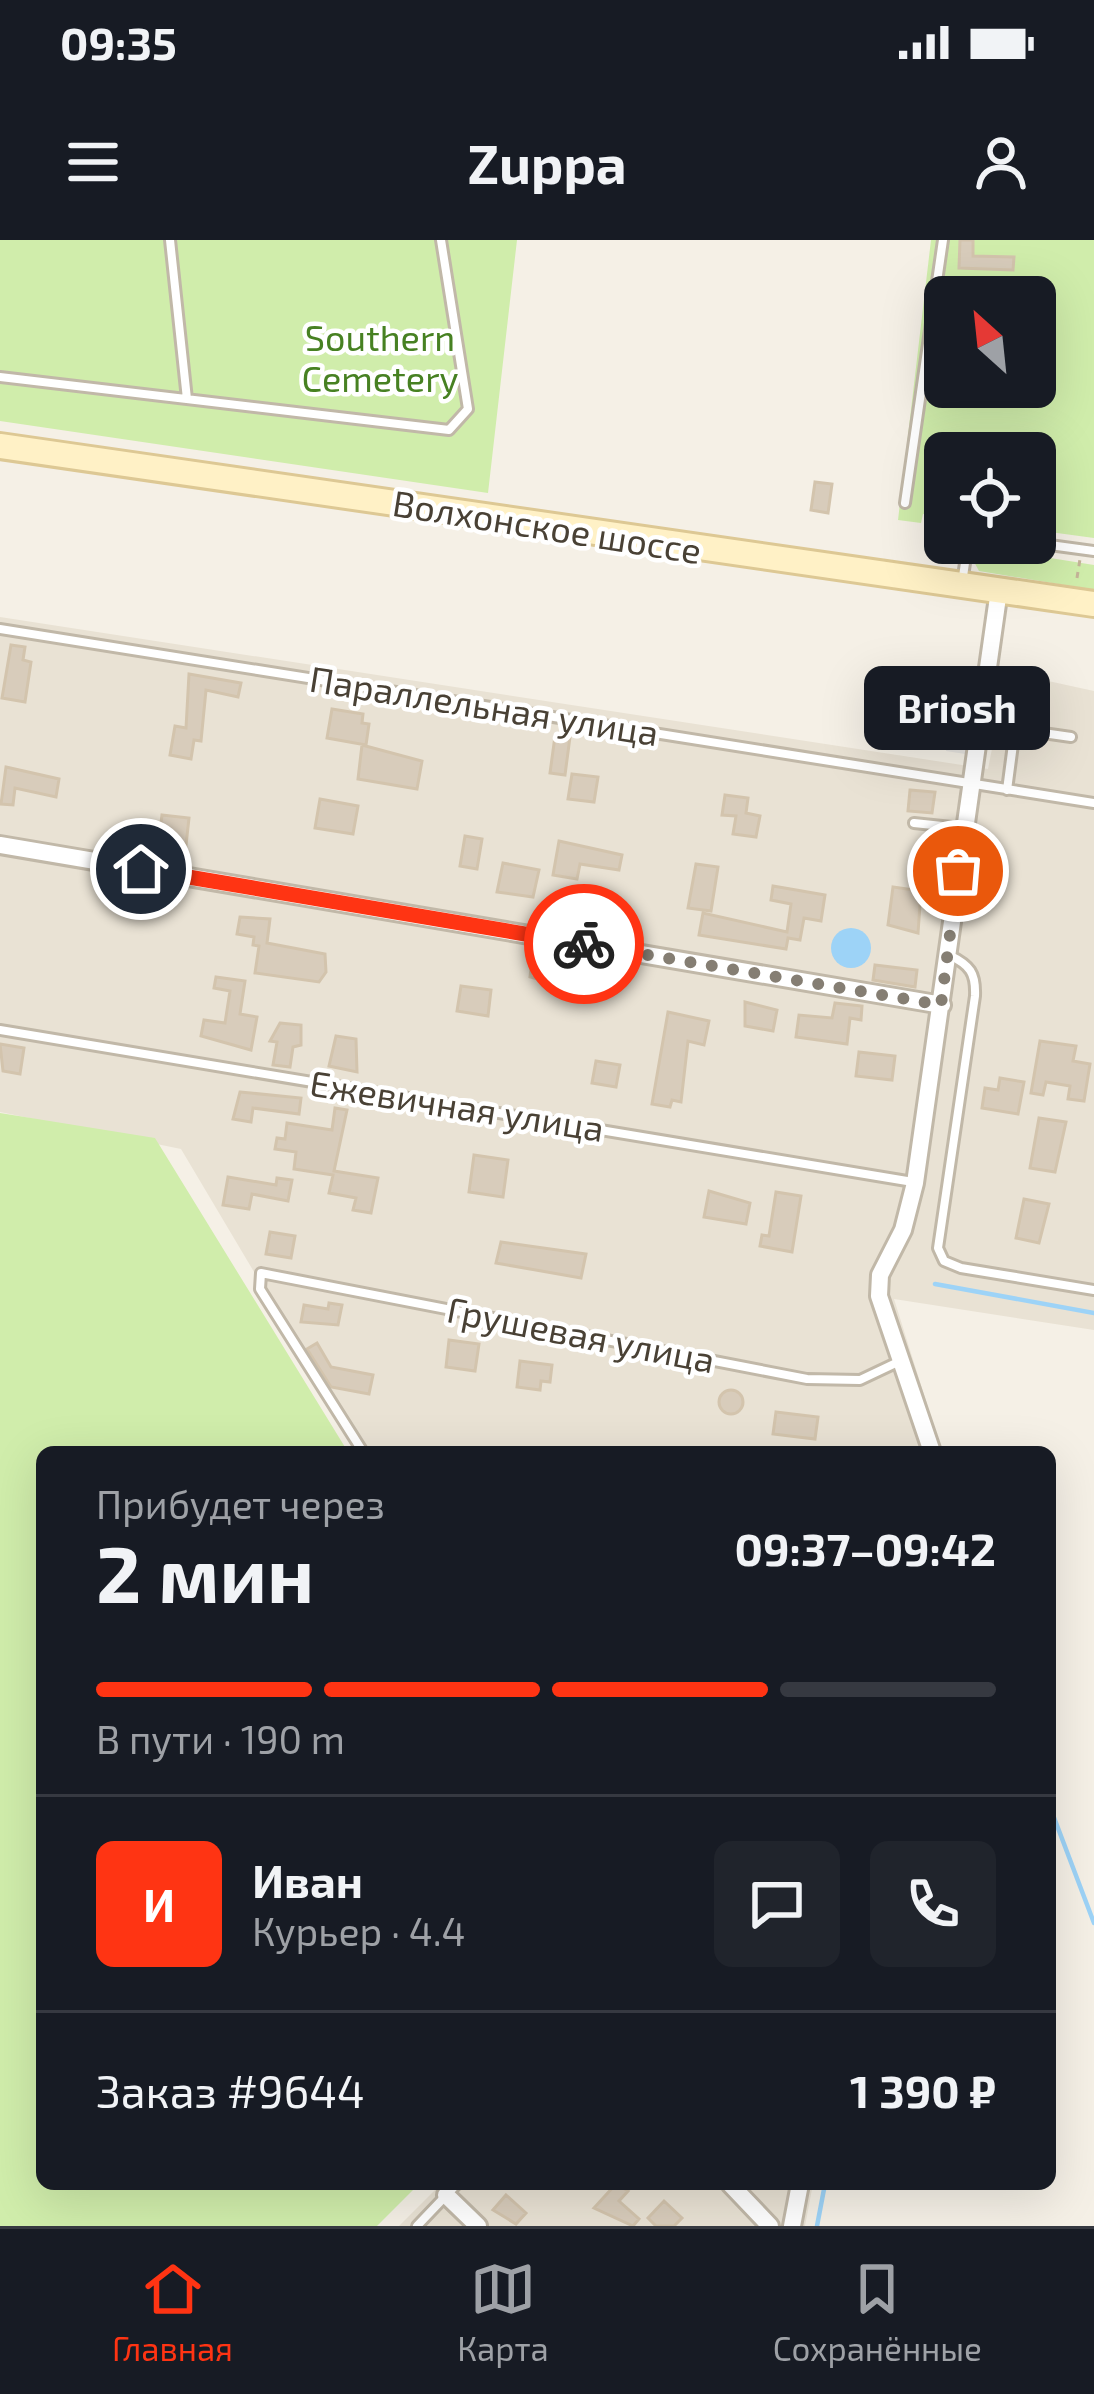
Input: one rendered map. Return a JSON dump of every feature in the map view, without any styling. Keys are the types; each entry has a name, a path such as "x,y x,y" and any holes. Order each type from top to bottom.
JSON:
{"main road":[{"name":"Волхонское шоссе","path":"0,446 789,564 999,590 1085,595"}],"street":[{"path":"930,1446 884,1322 880,1275 903,1230 915,1183 999,590"},
{"path":"0,845 941,1005"},
{"path":"452,2190 478,2226"},
{"path":"736,2190 770,2226"},
{"path":"792,2226 799,2190"}],"lane":[{"path":"170,240 187,398"},
{"path":"0,377 449,430 468,409 441,240"},
{"path":"905,503 943,240"},
{"path":"1056,545 1094,551"},
{"path":"962,584 965,564"},
{"name":"Параллельная улица","path":"0,628 1094,803"},
{"path":"1007,790 1016,729 1071,737"},
{"path":"914,824 963,828"},
{"path":"949,956 966,963 976,977 976,996 938,1248 944,1261 962,1268 1094,1290"},
{"name":"Ежевичная улица","path":"0,1030 915,1183"},
{"name":"Грушевая улица","path":"359,1446 260,1289 260,1273 807,1379 860,1380 899,1362"},
{"path":"417,2226 452,2190"}],"path":[{"path":"1080,559 1085,595"}],"shaded area":[{"path":"0,617 988,769 1007,672 1094,691 1094,1330 894,1299 940,1446 357,1446 181,1149 0,1112"},
{"path":"959,674 978,677 965,754 946,751"},
{"path":"435,2190 812,2190 805,2226 399,2226"}],"green space":[{"name":"Southern Cemetery","path":"0,240 517,240 488,493 0,421"},
{"path":"931,240 1094,240 1094,538 1056,533 1056,432 924,432 921,523 898,520 924,299 924,408 1056,408 1056,276 927,276"},
{"path":"1056,559 1094,565 1094,590 979,571 975,564 1056,564"},
{"path":"0,1113 155,1138 344,1446 36,1446 36,2190 413,2190 377,2226 0,2226"}],"water":[{"path":"851,928 865,934 871,948 865,962 851,968 837,962 831,948 837,934"}],"building":[{"path":"960,240 973,240 973,256 1014,257 1013,270 959,268"},
{"path":"815,482 832,484 828,513 811,510"},
{"path":"11,645 25,647 23,660 31,662 25,702 2,698"},
{"path":"189,674 241,683 238,697 206,690 201,741 194,740 191,759 170,755 175,726 186,728"},
{"path":"332,709 363,714 362,723 369,724 366,745 327,738"},
{"path":"555,736 570,737 565,775 550,773"},
{"path":"362,745 422,761 417,789 358,779"},
{"path":"6,767 59,779 56,797 15,788 13,805 1,804"},
{"path":"572,774 598,777 594,802 568,799"},
{"path":"910,790 935,792 932,813 908,811"},
{"path":"725,795 748,798 746,813 760,816 756,837 733,834 736,816 722,815"},
{"path":"320,799 358,806 353,834 315,828"},
{"path":"162,815 189,818 185,854 170,852 171,846 129,841 131,827 160,831"},
{"path":"465,836 482,839 477,869 460,866"},
{"path":"559,841 622,855 619,870 580,864 577,879 553,875"},
{"path":"503,863 539,870 533,897 497,892"},
{"path":"696,864 718,867 711,911 688,908"},
{"path":"773,886 825,895 821,921 804,918 800,940 788,938 786,949 699,935 703,913 787,932 791,904 771,900"},
{"path":"893,887 921,891 918,933 888,925"},
{"path":"240,917 270,919 267,943 325,954 326,972 319,982 255,973 259,946 253,945 254,937 237,934"},
{"path":"576,956 595,960 588,993 530,977 532,961 574,966"},
{"path":"875,965 917,970 915,987 873,980"},
{"path":"216,977 245,981 240,1014 257,1017 251,1050 201,1036 204,1020 225,1023 230,991 214,988"},
{"path":"461,986 491,990 488,1016 457,1011"},
{"path":"745,1002 777,1010 773,1031 745,1026"},
{"path":"835,1003 862,1006 861,1020 850,1018 847,1044 796,1037 799,1015 832,1018"},
{"path":"668,1012 709,1021 704,1045 688,1041 681,1102 672,1100 670,1107 652,1104"},
{"path":"280,1023 301,1025 301,1045 293,1047 290,1067 273,1065 277,1042 270,1041"},
{"path":"336,1036 356,1039 357,1072 329,1066"},
{"path":"1040,1041 1076,1046 1073,1061 1090,1064 1084,1101 1068,1099 1070,1086 1046,1082 1043,1095 1031,1093"},
{"path":"0,1044 24,1048 20,1074 3,1071"},
{"path":"859,1052 895,1056 892,1080 856,1076"},
{"path":"596,1061 620,1065 616,1087 592,1083"},
{"path":"1000,1078 1024,1082 1018,1114 982,1108 985,1088 998,1090"},
{"path":"240,1092 301,1098 299,1114 253,1108 251,1122 233,1119"},
{"path":"335,1108 347,1110 334,1171 378,1178 371,1213 353,1210 356,1198 329,1193 333,1175 294,1169 296,1152 275,1149 277,1138 285,1139 287,1123 332,1130"},
{"path":"1039,1118 1066,1122 1055,1172 1030,1168"},
{"path":"474,1155 508,1160 503,1197 469,1192"},
{"path":"228,1177 276,1185 277,1178 292,1180 288,1201 252,1194 249,1209 223,1205"},
{"path":"709,1191 750,1203 746,1224 704,1217"},
{"path":"776,1192 801,1196 792,1252 760,1246 762,1235 769,1236"},
{"path":"1024,1199 1049,1204 1039,1243 1016,1238"},
{"path":"270,1232 295,1236 291,1258 266,1254"},
{"path":"501,1242 586,1254 581,1278 496,1263"},
{"path":"329,1303 342,1305 338,1325 301,1322 304,1305 328,1309"},
{"path":"449,1340 479,1344 475,1371 446,1367"},
{"path":"317,1343 331,1367 373,1375 369,1394 331,1387 307,1349"},
{"path":"520,1361 552,1365 550,1382 541,1381 540,1390 517,1387"},
{"path":"731,1390 740,1393 740,1411 731,1414 722,1411 719,1402 722,1393"},
{"path":"776,1412 818,1417 815,1439 773,1434"},
{"path":"610,2190 626,2190 619,2201 639,2219 633,2226 594,2208"},
{"path":"506,2195 526,2213 516,2224 493,2210"},
{"path":"664,2201 682,2218 674,2226 656,2226 648,2218"}],"waterway":[{"path":"935,1284 1094,1313"},
{"path":"1056,1823 1094,1923"},
{"path":"817,2226 824,2190"}],"way so far":[{"path":"584,944 941,1005 958,871"}],"place":[{"name":"Briosh","path":"958,871"}],"route":[{"path":"141,869 584,944"}]}
